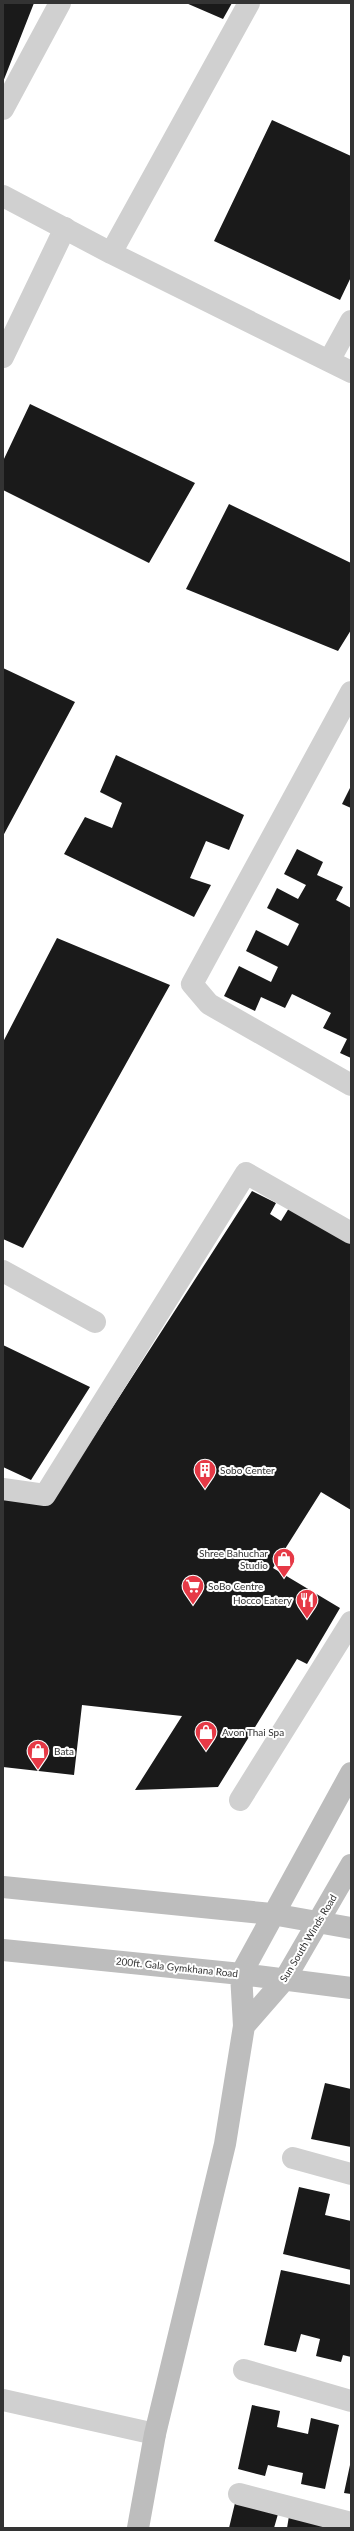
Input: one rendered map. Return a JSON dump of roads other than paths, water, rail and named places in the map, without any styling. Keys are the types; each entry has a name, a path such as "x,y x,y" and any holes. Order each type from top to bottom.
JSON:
{"street":[{"path":"3,108 60,3"},
{"path":"111,253 249,3"},
{"path":"3,196 60,224 111,253 351,372"},
{"path":"3,320 8,315 60,224"},
{"path":"3,357 60,224"},
{"path":"329,361 351,321"},
{"path":"351,692 192,984 209,1004 351,1085"},
{"path":"3,1489 45,1495 246,1173 351,1233"},
{"path":"3,1271 95,1322"},
{"path":"240,1800 351,1622"},
{"path":"138,2528 155,2434 225,2144 244,2026 240,1974 351,1773"},
{"name":"Sun South Winds Road","path":"244,2026 285,1979 351,1866"},
{"path":"3,1887 272,1914 351,1928"},
{"name":"200ft. Gala Gymkhana Road","path":"3,1950 240,1974 351,1988"},
{"path":"293,2158 351,2174"},
{"path":"244,2370 351,2401"},
{"path":"3,2400 155,2434"},
{"path":"239,2494 351,2523"}],"place":[{"name":"Sobo Center","path":"205,1490"},
{"name":"Shree Bahuchar Studio","path":"284,1578"},
{"name":"SoBo Centre","path":"193,1606"},
{"name":"Hocco Eatery","path":"307,1620"},
{"name":"Avon Thai Spa","path":"206,1752"},
{"name":"Bata","path":"38,1770"}]}
